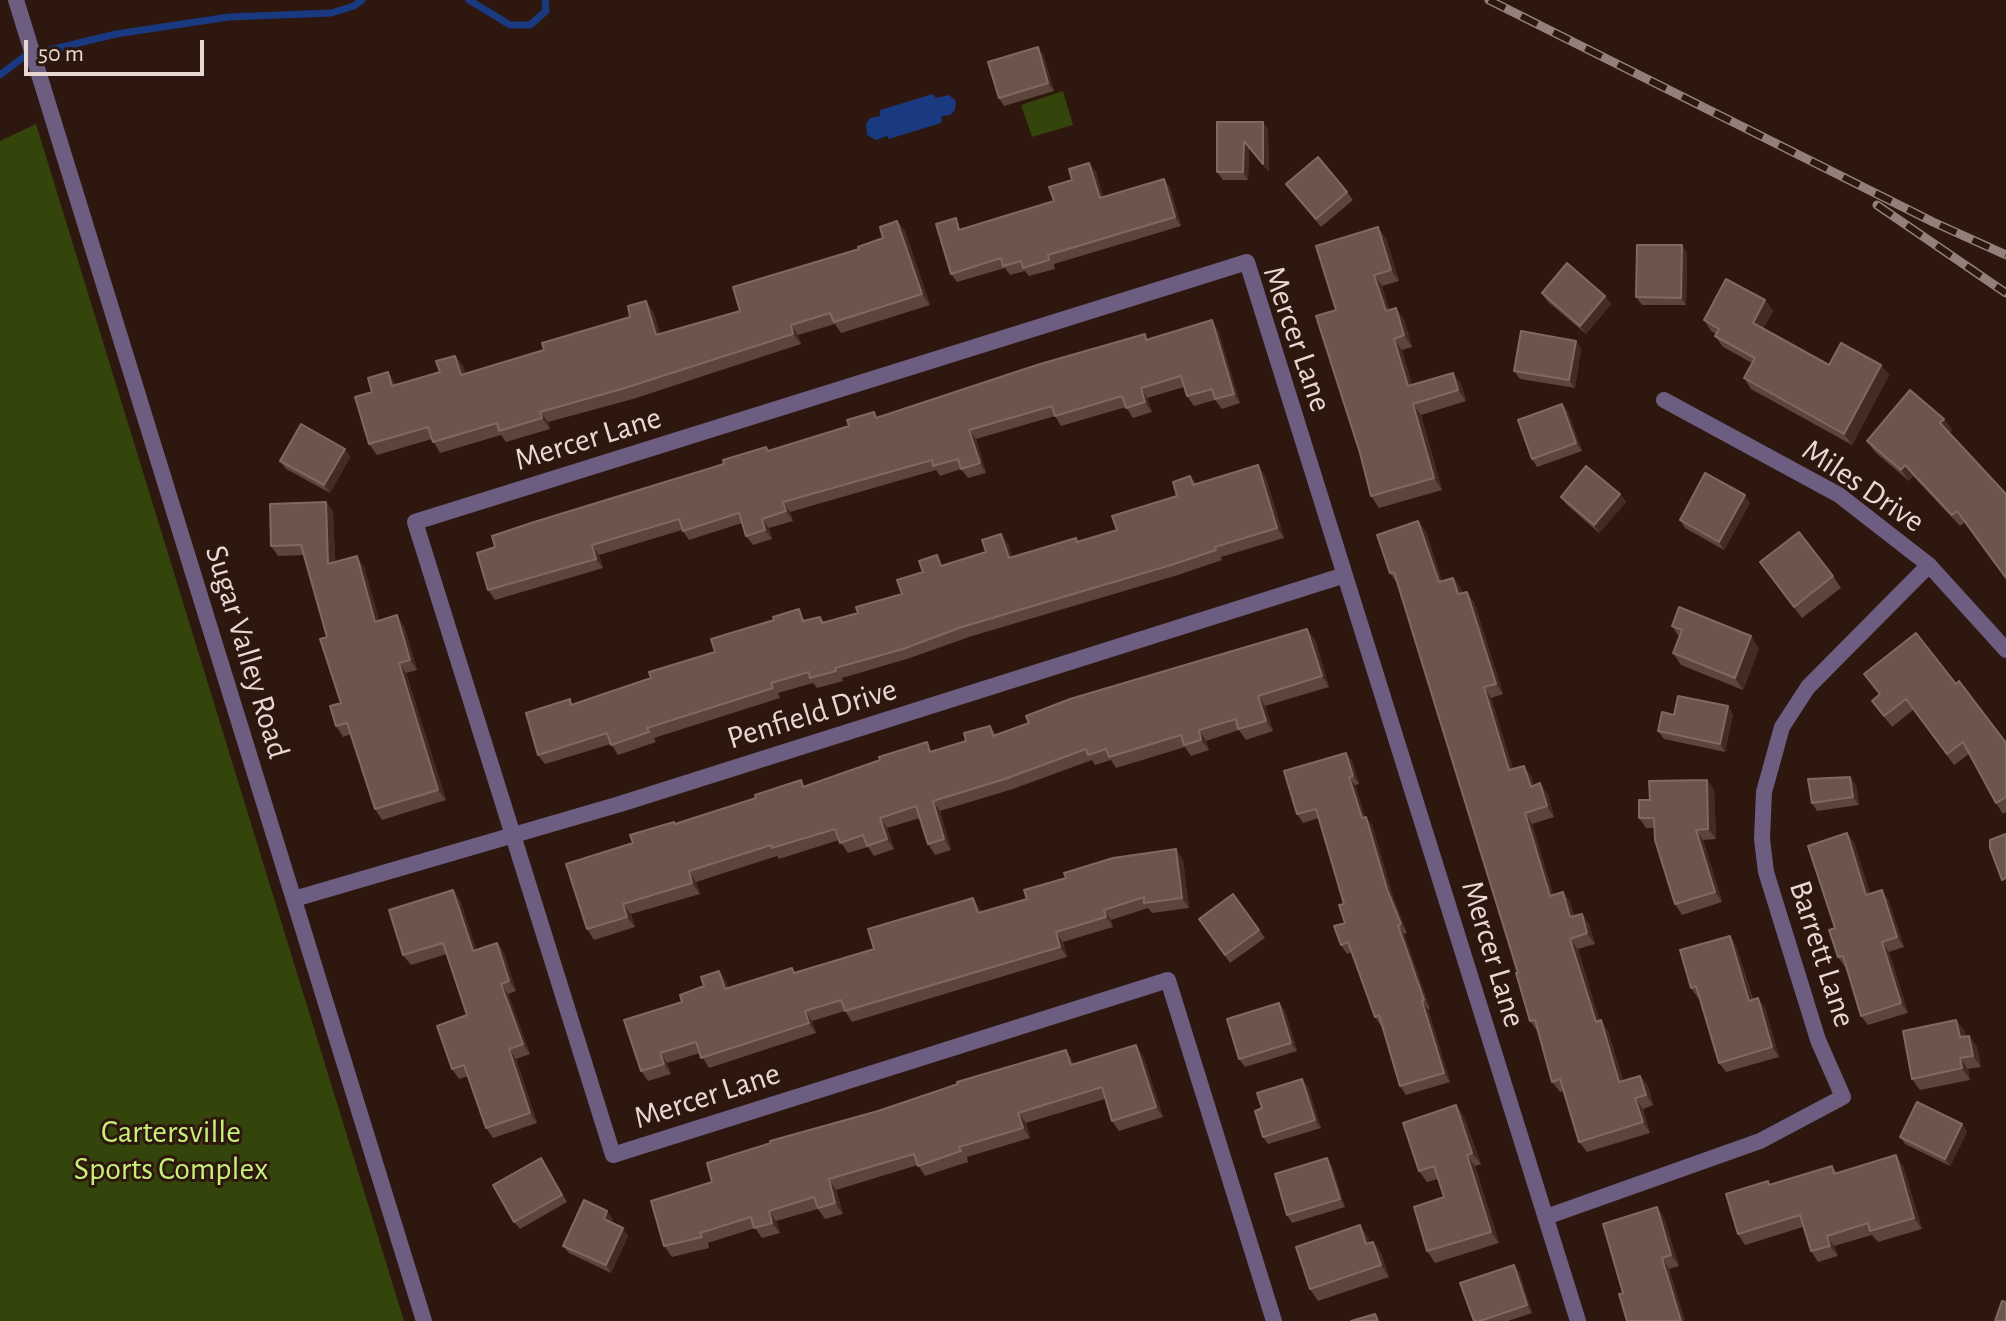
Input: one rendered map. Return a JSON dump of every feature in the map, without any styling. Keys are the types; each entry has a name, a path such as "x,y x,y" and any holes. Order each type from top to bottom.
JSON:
{"street":[{"name":"Sugar Valley Road","path":"16,0 424,1321"},
{"name":"Mercer Lane","path":"1274,1321 1168,980 613,1155 415,522 1247,262 1578,1321"},
{"name":"Miles Drive","path":"1664,400 1839,495 1929,565 2006,650"},
{"name":"Barrett Lane","path":"1546,1217 1760,1141 1843,1097 1818,1040 1766,872 1762,839 1764,792 1782,727 1808,687 1929,565"},
{"name":"Penfield Drive","path":"294,899 513,835 1345,575"}],"green space":[{"path":"1063,91 1073,125 1032,137 1021,105"},
{"name":"Cartersville Sports Complex","path":"36,124 404,1321 0,1321 0,141"}],"water":[{"path":"933,94 936,98 949,95 956,101 955,110 950,115 942,116 941,123 889,139 887,136 876,140 867,135 866,124 870,118 880,116 880,110"}],"building":[{"path":"1038,47 1048,83 999,98 988,62"},
{"path":"1217,122 1263,122 1263,164 1244,141 1243,172 1217,172"},
{"path":"1318,157 1347,192 1316,219 1286,184"},
{"path":"1089,163 1100,198 1164,179 1175,217 1048,255 1049,260 1023,268 1021,261 1003,266 1001,258 951,274 936,224 956,218 959,230 1054,201 1049,187 1072,180 1069,169"},
{"path":"897,221 922,294 834,322 830,313 791,325 793,334 540,412 542,418 499,431 497,423 433,442 428,427 369,444 355,397 372,392 368,378 388,372 392,386 440,372 436,361 455,356 461,375 544,350 542,343 630,317 628,306 646,301 656,335 740,311 733,287 859,249 883,238 880,227"},
{"path":"1378,227 1391,270 1374,275 1386,311 1396,308 1404,335 1394,339 1408,386 1453,373 1458,390 1413,404 1434,478 1371,496 1316,316 1336,310 1316,246"},
{"path":"1637,245 1682,245 1681,298 1636,297"},
{"path":"1567,263 1605,296 1580,326 1542,293"},
{"path":"1726,279 1765,300 1753,323 1829,365 1841,343 1881,365 1844,434 1744,378 1755,358 1715,336 1719,329 1704,320"},
{"path":"1212,320 1234,394 1215,399 1212,389 1187,396 1181,376 1141,388 1145,402 1126,408 1122,396 1055,416 1052,406 969,430 980,463 961,469 958,459 933,466 932,460 783,502 786,511 762,519 765,530 746,536 739,513 683,531 679,519 592,545 596,559 488,590 477,553 495,547 492,536 724,464 723,460 766,447 768,451 849,426 847,420 874,412 876,418 1040,364 1145,334 1146,340"},
{"path":"1521,331 1576,341 1569,380 1514,371"},
{"path":"1910,390 1944,419 1940,423 2006,494 2006,578 1957,511 1952,515 1905,465 1901,470 1867,441"},
{"path":"1562,404 1576,443 1532,459 1518,420"},
{"path":"301,424 345,449 324,485 280,461"},
{"path":"1258,465 1277,528 1215,547 1216,550 1171,565 835,668 836,671 810,678 809,672 771,683 773,688 647,728 649,732 611,745 607,733 538,755 526,713 570,699 571,705 651,678 649,672 715,652 711,639 799,609 803,621 820,617 822,623 858,613 856,607 902,594 897,580 923,572 919,561 937,555 941,566 986,552 982,540 1001,534 1009,558 1076,538 1077,542 1117,530 1112,516 1177,496 1173,482 1190,476 1193,485"},
{"path":"1586,466 1620,494 1594,525 1561,497"},
{"path":"1705,473 1745,495 1719,542 1680,520"},
{"path":"326,502 328,564 357,556 375,622 397,615 410,660 399,663 438,790 375,809 347,723 336,726 330,706 341,703 320,639 327,637 301,545 271,546 270,504"},
{"path":"1418,521 1439,582 1453,578 1458,594 1467,592 1496,684 1484,687 1509,770 1524,766 1531,787 1540,783 1547,806 1525,813 1550,896 1563,892 1570,917 1582,914 1587,933 1570,939 1596,1022 1601,1020 1619,1082 1640,1076 1646,1095 1635,1098 1643,1122 1579,1142 1560,1079 1552,1082 1535,1020 1530,1021 1518,973 1394,572 1390,573 1377,535"},
{"path":"1799,532 1833,576 1794,607 1760,562"},
{"path":"1679,607 1751,636 1735,678 1673,653 1682,630 1672,626"},
{"path":"1307,629 1322,676 1258,696 1266,721 1238,729 1236,719 1199,730 1201,740 1184,745 1181,735 1109,757 1106,749 1088,755 1086,749 933,801 944,839 928,844 916,806 880,818 887,839 867,846 863,835 840,843 835,829 772,848 771,845 689,871 692,883 623,904 627,917 587,929 566,864 633,843 630,835 756,798 755,795 801,780 803,787 927,742 930,752 966,741 964,733 990,726 993,736 1029,723 1026,716 1070,699"},
{"path":"1916,633 1956,684 1959,681 2006,743 2006,797 1996,803 1963,742 1947,754 1906,699 1884,716 1872,701 1880,694 1864,674"},
{"path":"1678,696 1728,706 1720,744 1658,731 1662,712 1674,715"},
{"path":"1346,753 1353,776 1349,777 1362,818 1366,817 1387,889 1401,924 1398,925 1424,1000 1444,1073 1400,1086 1379,1015 1375,1017 1348,942 1341,945 1334,926 1345,923 1339,905 1344,904 1316,809 1297,814 1284,771"},
{"path":"1850,777 1853,797 1812,803 1808,779"},
{"path":"1707,780 1708,829 1696,830 1715,892 1675,904 1655,840 1654,818 1639,818 1639,800 1650,800 1649,781"},
{"path":"1847,833 1866,895 1882,890 1897,937 1882,942 1901,1003 1861,1016 1843,956 1838,957 1829,930 1835,928 1808,846"},
{"path":"2006,834 2006,878 2002,880 1990,840"},
{"path":"1176,849 1182,898 1144,903 1144,897 1104,910 1106,917 1056,932 1060,947 845,1011 841,1000 805,1011 809,1023 701,1058 696,1042 660,1053 664,1064 641,1071 624,1020 682,1002 680,995 704,986 701,977 719,971 725,989 792,968 794,973 874,949 868,929 973,898 978,913 1027,899 1024,890 1066,878 1064,873 1113,858"},
{"path":"453,890 473,951 497,943 509,981 501,984 523,1044 509,1049 530,1113 486,1128 464,1065 452,1069 437,1026 467,1015 443,943 403,955 389,910"},
{"path":"1233,894 1259,930 1225,955 1199,919"},
{"path":"1730,936 1749,1001 1758,998 1772,1047 1719,1063 1696,986 1691,988 1680,950"},
{"path":"1279,1003 1291,1043 1239,1059 1227,1019"},
{"path":"1956,1020 1960,1037 1969,1036 1973,1056 1960,1058 1962,1068 1912,1079 1903,1031"},
{"path":"1136,1045 1156,1107 1112,1121 1102,1087 1018,1113 1023,1128 959,1147 961,1151 918,1166 914,1154 829,1179 835,1203 818,1208 814,1197 769,1211 772,1223 754,1228 751,1217 700,1233 702,1237 664,1246 651,1201 712,1182 707,1163 1066,1050 1071,1065"},
{"path":"1302,1079 1315,1120 1263,1137 1255,1111 1262,1108 1257,1093"},
{"path":"1917,1102 1962,1124 1945,1159 1900,1137"},
{"path":"1456,1105 1472,1153 1467,1155 1491,1232 1427,1251 1414,1207 1444,1197 1434,1166 1419,1171 1403,1123"},
{"path":"1896,1155 1914,1218 1870,1231 1868,1223 1827,1236 1830,1246 1811,1251 1800,1215 1738,1234 1726,1194 1832,1166 1834,1174"},
{"path":"541,1158 562,1195 514,1222 493,1185"},
{"path":"1327,1158 1340,1199 1287,1215 1275,1174"},
{"path":"584,1200 607,1211 604,1219 623,1228 606,1265 563,1246"},
{"path":"1657,1207 1671,1255 1662,1258 1681,1321 1627,1321 1619,1294 1623,1293 1603,1224"},
{"path":"1360,1225 1366,1244 1373,1242 1381,1265 1310,1289 1296,1247"},
{"path":"1514,1265 1527,1305 1474,1321 1460,1283"},
{"path":"2002,1301 2006,1302 2006,1321 1995,1321"},
{"path":"1375,1314 1378,1321 1351,1321"}],"waterway":[{"path":"0,75 25,56 116,34 229,17 331,13 354,6 362,0"},
{"path":"469,0 510,25 530,25 546,11 545,0"}],"railway":[{"path":"1489,0 1933,222 2006,255"},
{"path":"1877,205 2006,293"}]}
